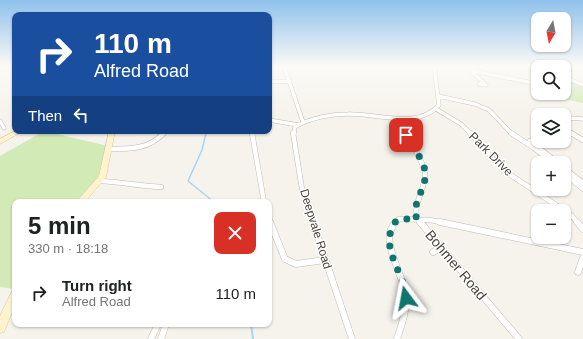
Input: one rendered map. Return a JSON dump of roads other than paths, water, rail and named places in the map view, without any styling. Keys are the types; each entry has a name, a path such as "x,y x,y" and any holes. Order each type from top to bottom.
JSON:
{"main road":[{"path":"0,142 15,134"},
{"path":"83,199 100,181 105,167 107,149 111,134"},
{"path":"0,328 12,301"}],"street":[{"path":"290,82 300,121"},
{"path":"272,120 310,121 347,114 398,118 427,115 436,110 439,105 436,82"},
{"path":"438,96 486,108 494,114 513,136 534,148 544,156"},
{"name":"Park Drive","path":"436,110 461,124 507,173 570,215 583,229"},
{"name":"Bohmer Road","path":"398,118 425,171 424,184 416,209 417,219 519,339"},
{"path":"583,119 568,119 564,124 569,132 583,140"},
{"path":"0,121 4,128"},
{"name":"Deepvale Road","path":"300,121 294,129 293,136 302,189 352,339"},
{"path":"507,130 533,143 549,156"},
{"path":"107,149 136,149 156,142 163,134"},
{"path":"253,134 263,199"},
{"path":"571,174 583,183"},
{"path":"571,179 583,189"},
{"path":"100,181 118,182 133,186 161,187"},
{"path":"397,339 405,312 406,295 402,278 390,253 389,238 396,221 399,219 417,219 583,252"},
{"path":"272,227 284,259 296,264 325,260"},
{"path":"433,252 441,248"},
{"path":"578,272 583,258"},
{"path":"151,339 157,327"},
{"path":"161,339 165,327"}],"waterway":[{"path":"206,134 202,150 188,181 210,199"},
{"path":"251,327 253,339"}]}
